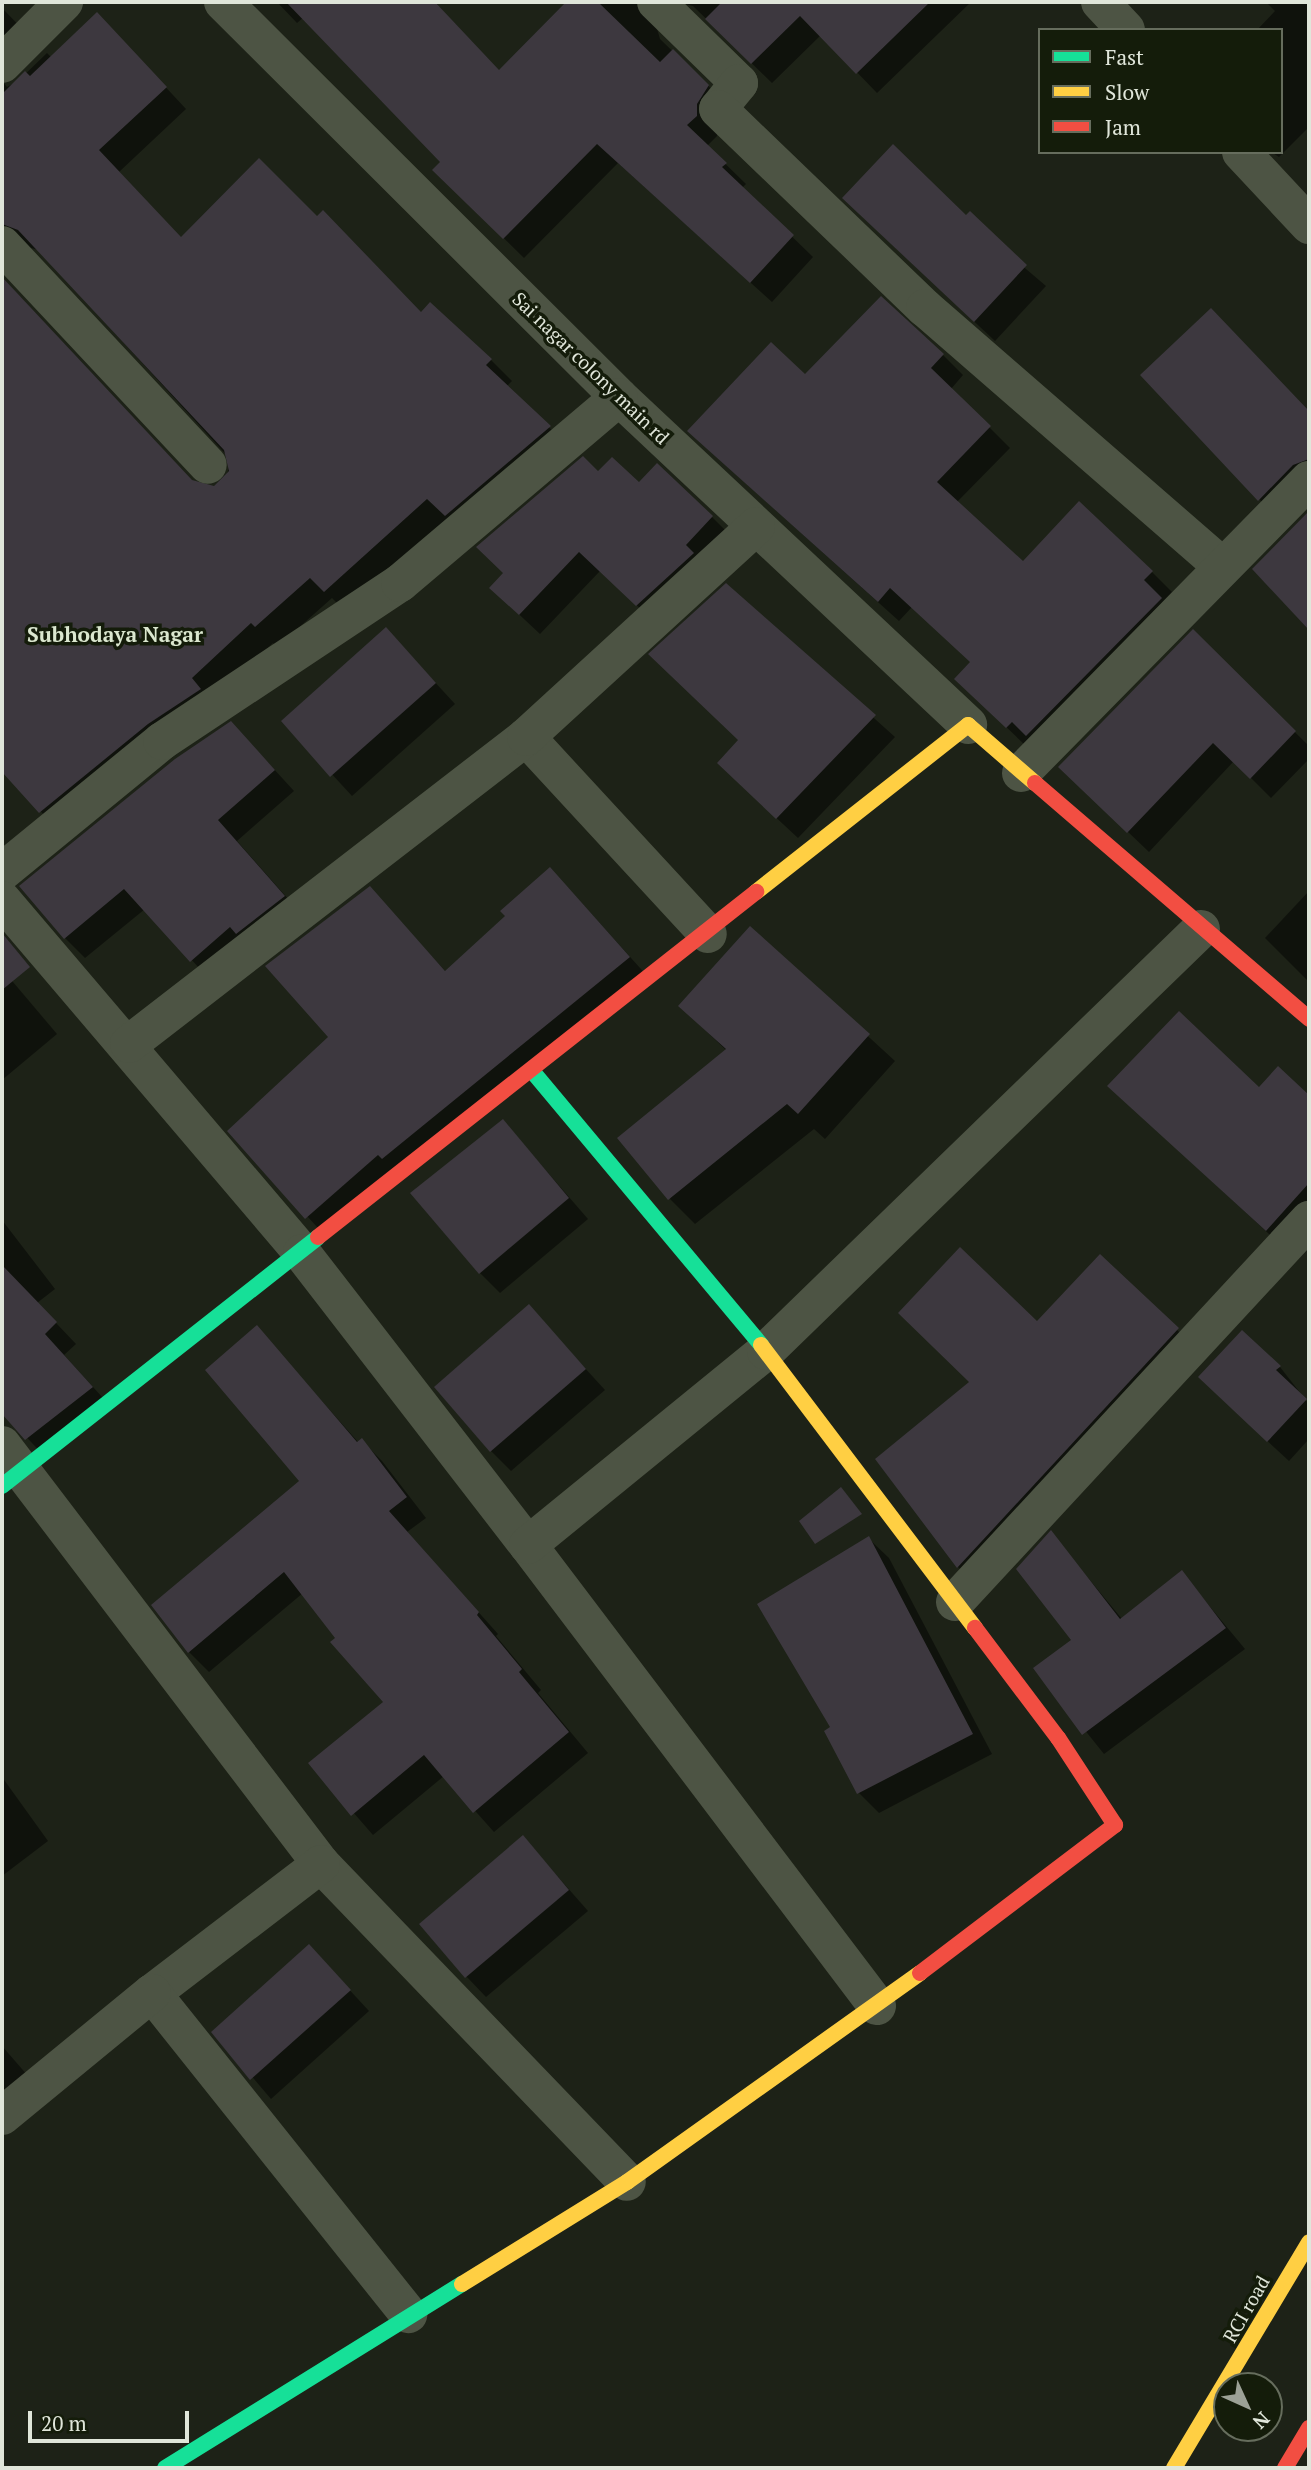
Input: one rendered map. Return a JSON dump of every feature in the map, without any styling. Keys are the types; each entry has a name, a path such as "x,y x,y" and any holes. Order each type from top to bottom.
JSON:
{"street":[{"path":"2,64 64,2"},
{"name":"Sai nagar colony main rd","path":"223,2 619,397 968,725"},
{"path":"656,2 739,83 718,109 727,118 925,307 1222,566"},
{"path":"1100,2 1124,28"},
{"path":"1243,154 1309,225"},
{"path":"2,245 208,465"},
{"path":"2,872 162,741 400,583 619,397"},
{"path":"1021,773 1309,480"},
{"path":"129,1044 526,737 756,526"},
{"path":"627,2182 321,1864 9,1467 302,1253 708,934 968,725 1201,929 1309,1019"},
{"path":"526,737 708,934"},
{"path":"2,900 129,1044 302,1253 528,1545 877,2006"},
{"path":"528,1545 766,1351 1201,929"},
{"path":"178,2465 408,2314 533,2243 627,2182 877,2006 1115,1825 1058,1738 766,1351 533,1072"},
{"path":"955,1602 1309,1220"},
{"path":"2,2116 152,1993 321,1864"},
{"path":"152,1993 408,2314"},
{"name":"RCI road","path":"1174,2468 1309,2242"},
{"path":"1285,2468 1309,2428"}],"building":[{"path":"286,2 435,2 499,70 566,2 598,2 660,62 673,49 709,85 697,104 697,116 687,125 727,163 722,167 794,235 750,283 597,144 503,239 432,170 440,162"},
{"path":"722,2 930,2 856,74 800,16 751,64 705,19"},
{"path":"97,12 167,87 99,150 181,237 259,158 317,216 323,210 421,312 430,302 492,359 486,365 551,426 445,516 427,499 324,592 310,578 255,627 251,623 192,678 201,689 148,724 39,813 2,772 2,277 192,480 214,486 229,471 224,450 18,230 2,224 2,94 25,71 30,76"},
{"path":"893,144 966,215 970,211 1027,265 974,322 842,198"},
{"path":"881,296 944,354 931,368 991,426 937,482 1023,561 1079,501 1153,571 1144,580 1162,598 1026,736 1012,722 1006,728 954,679 970,662 890,588 878,602 687,431 771,342 805,374"},
{"path":"1211,308 1309,411 1309,459 1293,465 1258,501 1140,375"},
{"path":"583,456 598,471 612,457 639,482 657,463 713,516 686,545 694,553 636,606 579,552 519,615 489,588 503,573 476,547"},
{"path":"1309,511 1309,630 1252,569"},
{"path":"726,583 876,715 776,819 717,763 738,740 648,654"},
{"path":"386,627 436,683 330,777 281,721"},
{"path":"1193,629 1296,731 1250,779 1213,743 1127,833 1058,767"},
{"path":"231,721 275,770 218,820 285,896 236,934 230,927 190,962 124,889 64,939 19,886 175,759"},
{"path":"550,867 630,957 382,1159 378,1155 305,1219 227,1131 328,1037 265,966 370,886 445,971 505,916 500,911"},
{"path":"750,926 870,1034 798,1114 787,1104 668,1200 617,1138 726,1049 678,1006"},
{"path":"2,933 30,967 2,990"},
{"path":"1179,1011 1259,1087 1278,1066 1309,1095 1309,1183 1266,1231 1107,1086"},
{"path":"503,1119 569,1198 479,1274 410,1193"},
{"path":"960,1247 1037,1321 1100,1254 1179,1328 957,1568 875,1459 969,1382 898,1313"},
{"path":"2,1265 57,1322 45,1334 93,1387 25,1440 2,1414"},
{"path":"529,1304 586,1369 490,1452 434,1387"},
{"path":"257,1325 357,1442 362,1438 407,1497 389,1511 479,1612 477,1615 522,1669 519,1672 569,1732 473,1813 424,1755 351,1816 308,1763 383,1702 330,1642 335,1638 284,1572 188,1653 151,1605 299,1481 205,1370"},
{"path":"1242,1330 1281,1366 1276,1370 1307,1399 1267,1442 1198,1377"},
{"path":"841,1487 862,1514 815,1544 799,1521"},
{"path":"1051,1530 1120,1619 1182,1570 1226,1628 1082,1735 1033,1668 1071,1640 1016,1569"},
{"path":"869,1536 973,1734 857,1794 824,1731 830,1727 757,1604"},
{"path":"523,1835 569,1890 465,1978 419,1924"},
{"path":"309,1944 351,1990 250,2080 211,2032"}],"traffic: fast":[{"path":"533,1072 761,1345"},
{"path":"2,1486 318,1237"},
{"path":"165,2468 462,2284"}],"traffic: slow":[{"path":"756,892 968,725 1035,783"},
{"path":"761,1345 975,1628"},
{"path":"462,2284 627,2182 920,1973"},
{"path":"1174,2468 1309,2242"}],"traffic: jam":[{"path":"1035,783 1309,1019"},
{"path":"318,1237 756,892"},
{"path":"920,1973 1115,1825 1058,1738 975,1628"},
{"path":"1285,2468 1309,2428"}],"district":[{"name":"Subhodaya Nagar","path":"115,634"}]}
